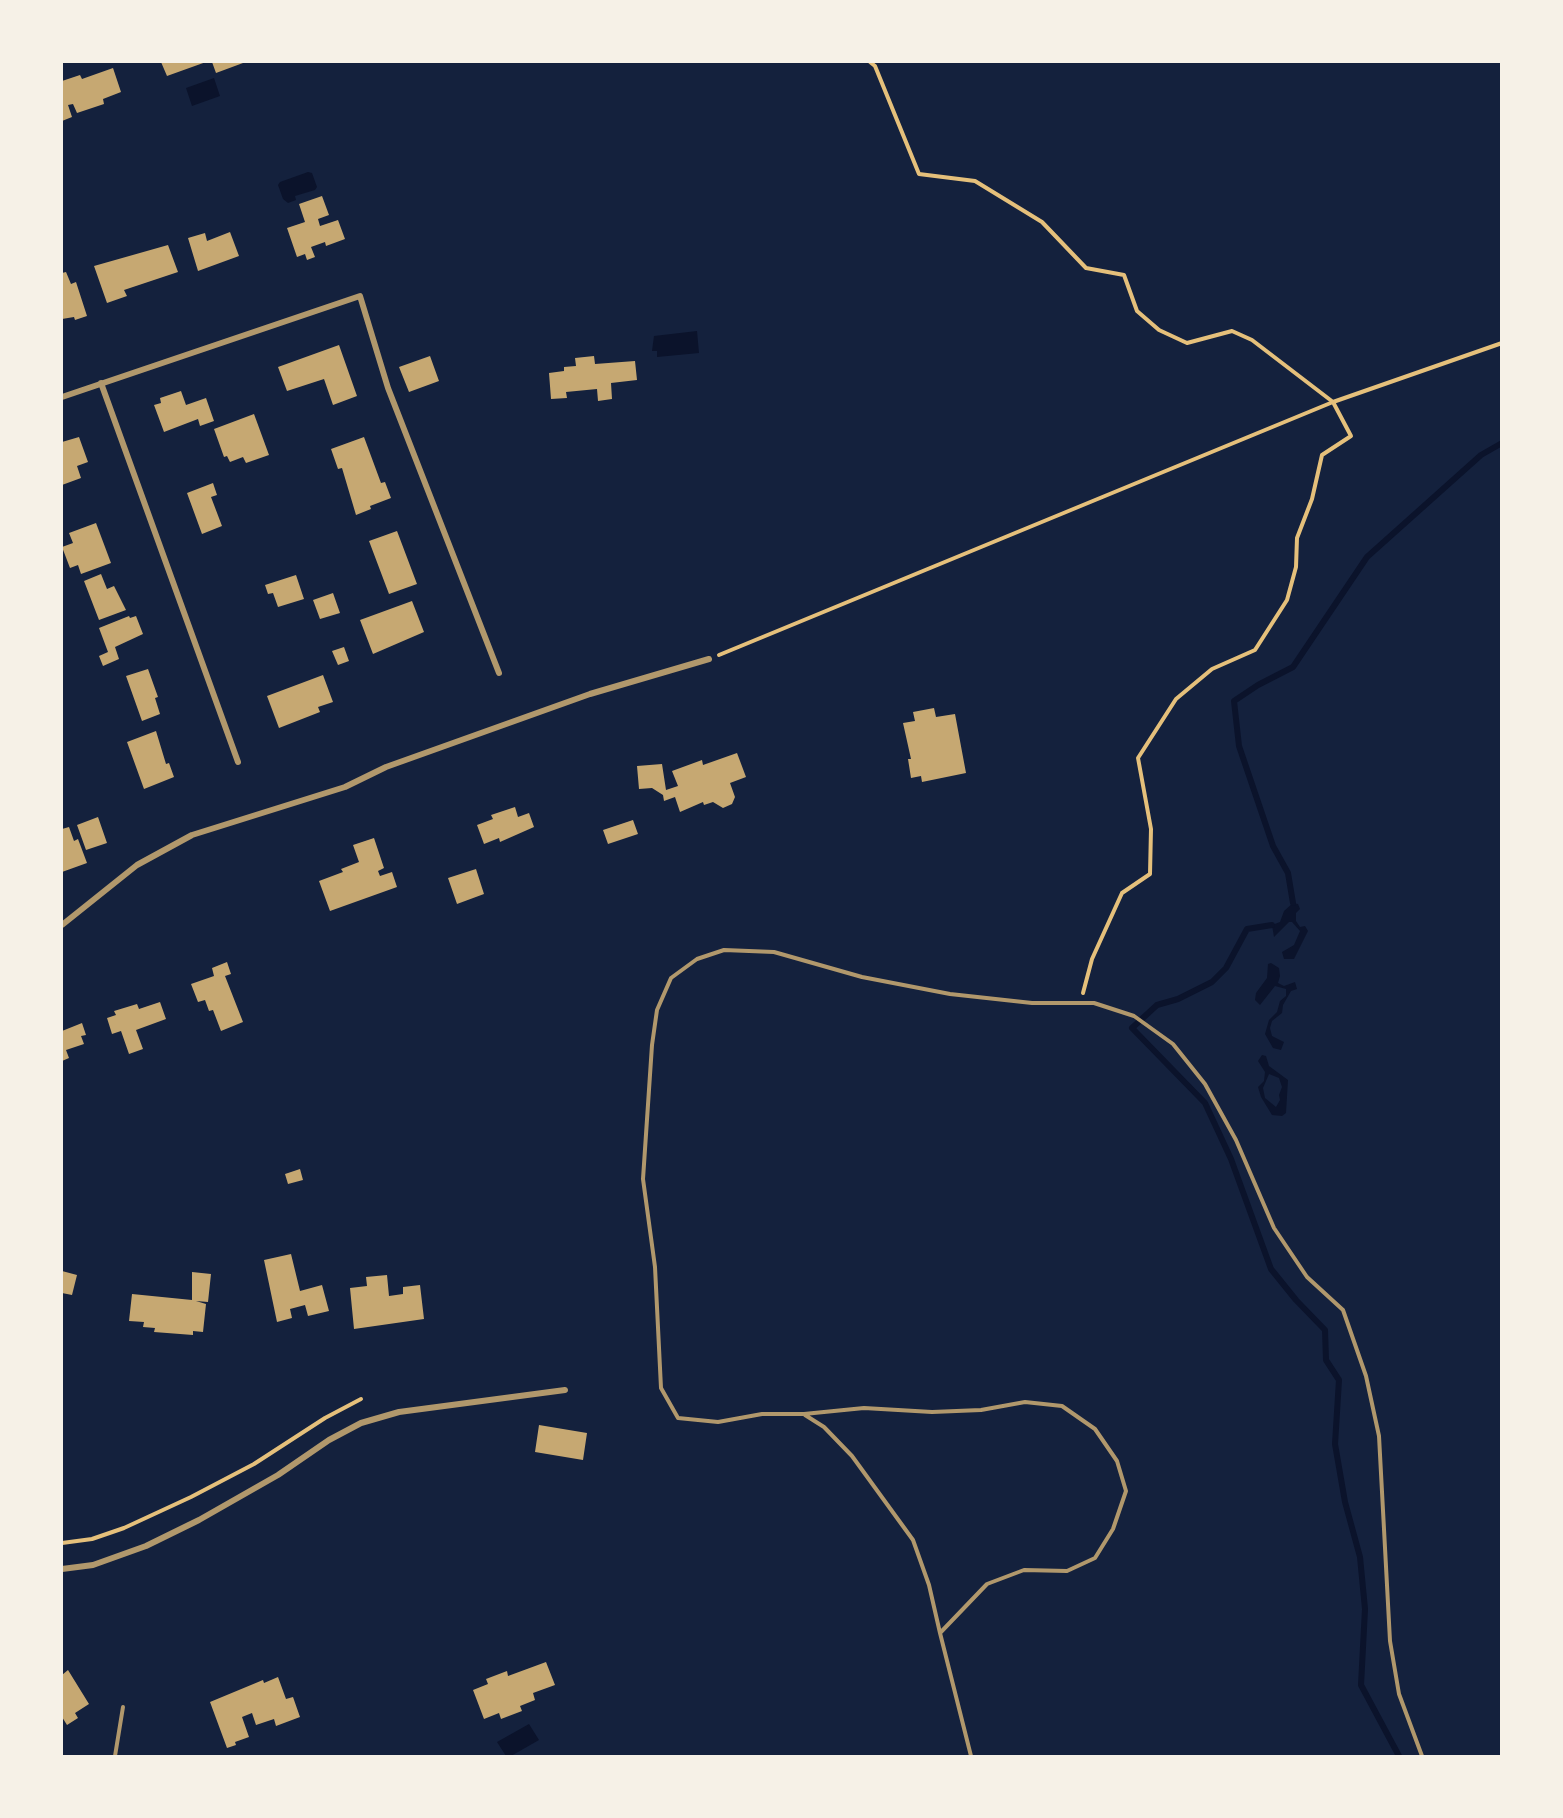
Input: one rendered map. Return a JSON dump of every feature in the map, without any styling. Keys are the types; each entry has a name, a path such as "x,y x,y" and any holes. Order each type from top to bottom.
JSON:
{"street":[{"path":"62,396 360,296 388,388 499,673"},
{"path":"101,383 238,762"},
{"path":"62,925 137,865 192,835 345,787 386,767 590,694 709,658"},
{"path":"62,1569 93,1565 146,1546 199,1520 278,1476 329,1440 362,1423 399,1412 565,1390"}],"lane":[{"path":"940,1633 987,1584 1023,1570 1067,1571 1095,1558 1113,1529 1126,1491 1117,1461 1095,1429 1062,1406 1025,1402 981,1410 932,1412 864,1408 804,1414 762,1414 718,1422 678,1418 661,1388 654,1267 643,1179 652,1045 657,1010 671,978 697,959 724,950 774,952 862,977 950,994 1032,1003 1094,1003 1134,1016 1173,1044 1204,1084 1236,1140 1274,1227 1307,1277 1343,1310 1366,1376 1379,1436 1390,1641 1399,1694 1422,1756"},
{"path":"804,1414 824,1427 852,1456 913,1540 929,1585 971,1756"},
{"path":"115,1756 123,1707"}],"path":[{"path":"870,62 874,66 919,174 975,181 1042,222 1086,268 1124,275 1137,311 1159,330 1187,343 1232,331 1252,340 1333,402 1350,436 1322,454 1312,499 1297,538 1296,567 1287,600 1255,650 1212,669 1176,699 1138,758 1151,829 1150,874 1122,893 1092,959 1080,1003"},
{"path":"709,658 1333,402 1502,343"},
{"path":"62,1543 92,1539 124,1528 191,1497 254,1464 325,1418 361,1399"}],"water":[{"path":"214,78 220,96 192,106 186,88"},
{"path":"308,172 312,173 317,187 315,190 295,196 296,200 288,203 283,199 278,185 280,182"},
{"path":"697,331 699,353 657,357 657,351 652,351 654,336"},
{"path":"1293,903 1298,904 1300,909 1296,913 1296,921 1300,927 1305,926 1308,931 1294,959 1284,959 1282,952 1294,945 1300,931 1292,922 1289,922 1274,937 1272,925 1280,922 1284,911"},
{"path":"1271,963 1279,968 1278,983 1284,986 1295,982 1297,989 1291,991 1283,1005 1282,1013 1272,1021 1270,1028 1272,1036 1284,1042 1281,1050 1273,1048 1265,1034 1269,1020 1277,1012 1280,1001 1286,996 1286,989 1275,986 1260,1005 1255,1000 1256,993 1267,978 1268,964"},
{"path":"1262,1055 1266,1056 1269,1066 1288,1080 1286,1113 1282,1116 1272,1115 1261,1097 1258,1087 1264,1081 1265,1072 1258,1061","holes":["1269,1074 1279,1078 1282,1087 1280,1100 1276,1107 1265,1098 1263,1088"]},
{"path":"529,1724 539,1740 511,1756 506,1756 497,1742"}],"building":[{"path":"161,62 206,62 167,76"},
{"path":"212,62 242,62 243,63 216,73"},
{"path":"113,68 121,92 103,99 104,104 77,113 73,104 68,105 72,117 62,121 62,81 80,75 82,79"},
{"path":"322,196 329,215 318,219 320,226 338,220 345,239 326,246 325,242 311,247 315,257 307,260 305,254 297,257 287,228 305,222 299,204"},
{"path":"230,232 239,256 198,271 188,238 205,233 207,241"},
{"path":"168,245 178,272 124,290 127,296 107,303 94,266"},
{"path":"66,272 71,284 76,282 87,316 75,320 74,317 62,319 62,273"},
{"path":"339,345 357,396 333,405 324,379 287,391 278,367"},
{"path":"430,356 439,381 409,392 399,367"},
{"path":"594,356 595,364 635,361 637,380 611,383 612,399 598,401 597,389 566,392 567,398 551,399 549,373 564,371 564,367 576,366 575,358"},
{"path":"181,391 186,405 206,398 214,421 200,426 198,419 164,432 154,405 161,403 160,398"},
{"path":"254,414 269,455 246,463 243,457 230,462 227,456 224,457 214,429"},
{"path":"79,437 88,462 77,466 81,478 62,485 62,442"},
{"path":"364,437 381,483 385,482 391,498 370,506 371,509 356,515 342,468 338,469 331,449"},
{"path":"213,483 217,495 211,497 222,526 202,534 187,493"},
{"path":"96,523 111,563 81,574 78,565 70,568 62,547 73,543 69,533"},
{"path":"397,531 417,584 389,594 369,541"},
{"path":"101,574 107,589 114,586 126,610 99,620 84,581"},
{"path":"296,575 304,599 278,607 273,593 268,594 265,585"},
{"path":"333,593 340,613 320,619 313,600"},
{"path":"412,601 424,632 373,654 360,620"},
{"path":"129,616 130,618 136,616 143,634 115,647 119,659 103,666 99,656 108,652 99,628"},
{"path":"344,647 349,661 338,665 332,651"},
{"path":"148,669 158,697 155,698 160,714 142,721 126,676"},
{"path":"323,675 333,702 318,707 320,712 279,728 267,696"},
{"path":"934,708 936,717 955,714 966,773 922,782 921,776 911,778 908,759 911,759 903,723 915,721 913,712"},
{"path":"156,731 166,764 169,763 174,777 144,789 127,742"},
{"path":"737,753 746,777 730,783 735,797 732,804 723,808 713,802 704,805 703,802 680,812 675,797 664,801 663,795 652,788 639,789 637,766 662,764 666,790 678,786 672,771 702,760 703,765"},
{"path":"515,807 518,817 529,813 534,827 500,842 499,838 484,844 477,825 493,819 491,815"},
{"path":"98,817 107,843 86,850 77,825"},
{"path":"633,820 638,834 608,844 603,830"},
{"path":"69,827 74,841 78,839 87,863 62,872 62,829"},
{"path":"374,838 384,868 378,871 380,876 392,872 397,887 330,911 319,881 343,872 341,869 359,862 353,845"},
{"path":"476,869 484,894 457,904 448,878"},
{"path":"227,962 231,974 225,976 243,1022 221,1031 213,1010 209,1011 205,1000 198,1002 191,984 214,976 212,968"},
{"path":"160,1002 166,1019 136,1030 143,1049 129,1054 121,1031 112,1034 107,1018 116,1015 114,1011 137,1004 139,1009"},
{"path":"82,1023 86,1035 81,1036 84,1044 66,1050 69,1058 62,1061 62,1031"},
{"path":"300,1169 303,1180 288,1184 285,1174"},
{"path":"291,1254 300,1291 322,1285 329,1311 308,1316 305,1305 290,1309 292,1318 277,1322 264,1260"},
{"path":"62,1271 77,1275 72,1295 62,1293"},
{"path":"192,1272 211,1274 208,1302 196,1301 206,1304 203,1332 193,1331 193,1335 154,1332 155,1328 143,1327 144,1322 129,1321 132,1294 192,1300"},
{"path":"387,1275 389,1296 403,1294 403,1287 420,1285 424,1319 354,1329 350,1288 367,1286 366,1277"},
{"path":"539,1425 587,1433 583,1460 535,1452"},
{"path":"546,1662 555,1685 533,1693 535,1700 520,1706 522,1711 501,1719 499,1713 484,1719 473,1690 488,1684 486,1679 507,1671 508,1676"},
{"path":"68,1670 89,1704 75,1713 78,1718 67,1725 62,1717 62,1675"},
{"path":"278,1677 286,1699 293,1697 300,1717 276,1726 274,1719 256,1725 252,1713 242,1717 249,1737 227,1748 210,1702 263,1680 264,1683"}],"waterway":[{"path":"1293,903 1288,873 1273,846 1239,746 1234,701 1258,685 1293,667 1367,557 1481,455 1502,443"},
{"path":"1272,925 1247,929 1226,968 1212,982 1178,999 1157,1005 1132,1028 1205,1103 1231,1159 1271,1269 1296,1300 1325,1330 1326,1360 1339,1380 1335,1444 1345,1502 1360,1557 1365,1609 1361,1685 1399,1756"}]}
